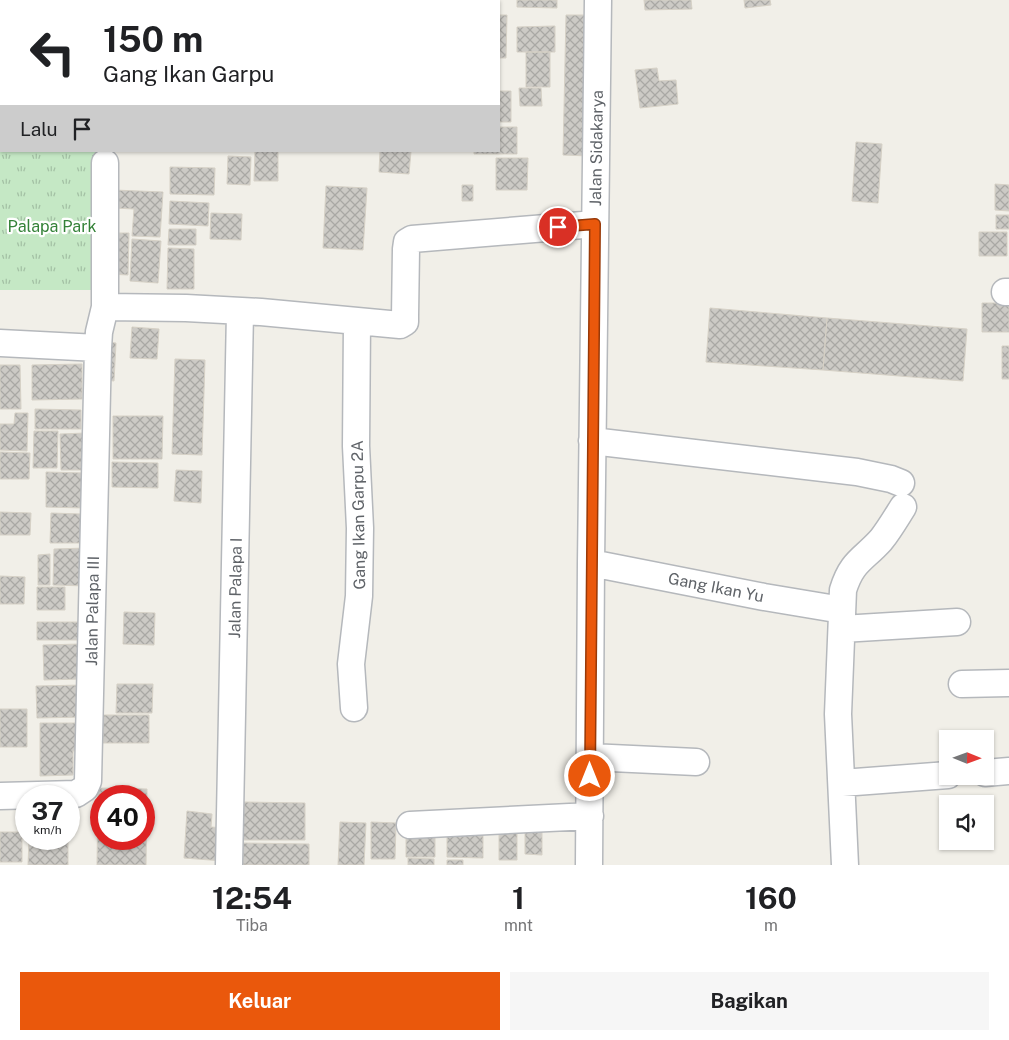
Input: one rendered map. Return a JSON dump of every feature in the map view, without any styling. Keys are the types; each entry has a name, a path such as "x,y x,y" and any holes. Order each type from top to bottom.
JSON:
{"street":[{"name":"Jalan Sidakarya","path":"589,865 598,0"},
{"name":"Jalan Palapa III","path":"0,796 76,794 85,788 88,781 98,332 105,308 105,163"},
{"path":"105,308 186,308 403,324 405,322 406,249 407,242 410,240 427,237 595,224"},
{"name":"Jalan Palapa I","path":"229,865 240,312"},
{"name":"Gang Ikan Garpu 2A","path":"354,708 351,664 359,596 360,528 356,446 357,322"},
{"path":"0,343 98,348"},
{"path":"592,441 857,472 891,479 902,495 881,539 856,563 848,575 843,590 838,714 845,865"},
{"name":"Gang Ikan Yu","path":"591,564 764,597 842,619 957,622"},
{"path":"962,684 1009,683"},
{"path":"590,757 696,762"},
{"path":"994,772 1009,771"},
{"path":"842,783 939,776"},
{"path":"410,825 590,816"}],"green space":[{"name":"Palapa Park","path":"0,152 102,152 103,290 0,290"}],"building":[{"path":"517,0 557,0 557,8 517,7"},
{"path":"644,0 691,0 692,9 645,10"},
{"path":"744,0 770,0 771,5 745,8"},
{"path":"500,15 507,15 506,58 500,58"},
{"path":"566,15 592,15 589,156 563,155"},
{"path":"555,26 555,52 517,52 517,27"},
{"path":"526,52 550,52 550,87 526,87"},
{"path":"657,68 659,81 676,80 678,104 640,108 635,70"},
{"path":"519,88 541,88 542,106 520,106"},
{"path":"500,91 511,91 511,122 500,122"},
{"path":"500,127 517,127 517,154 474,154 474,152 500,152"},
{"path":"856,142 882,144 878,203 852,201"},
{"path":"255,152 278,152 278,181 254,181"},
{"path":"380,152 411,152 409,174 379,172"},
{"path":"228,156 251,157 250,185 227,184"},
{"path":"496,158 528,158 527,190 496,190"},
{"path":"170,167 215,168 214,195 170,194"},
{"path":"995,184 1009,185 1009,211 995,210"},
{"path":"462,185 473,185 473,201 462,201"},
{"path":"326,186 367,188 363,250 323,248"},
{"path":"114,190 163,192 160,237 132,236 134,209 114,208"},
{"path":"170,201 209,203 208,226 169,224"},
{"path":"211,213 242,214 241,240 210,239"},
{"path":"996,215 1009,215 1009,229 996,229"},
{"path":"169,229 196,229 196,245 168,245"},
{"path":"979,232 1007,232 1007,256 979,256"},
{"path":"111,233 129,233 128,275 109,274"},
{"path":"132,239 161,241 158,283 130,281"},
{"path":"168,248 194,249 194,289 167,289"},
{"path":"982,303 1009,303 1009,332 982,332"},
{"path":"710,308 827,318 823,370 706,362"},
{"path":"827,318 967,329 963,381 823,370"},
{"path":"132,327 159,329 157,359 130,358"},
{"path":"107,342 116,343 114,381 105,380"},
{"path":"1002,346 1009,346 1009,379 1002,379"},
{"path":"175,359 205,360 202,455 172,454"},
{"path":"82,364 82,399 32,400 32,365"},
{"path":"0,365 20,365 21,409 0,409"},
{"path":"35,409 81,410 81,429 35,429"},
{"path":"15,413 28,413 27,451 0,450 0,424 14,424"},
{"path":"113,416 163,416 162,459 113,459"},
{"path":"34,431 58,431 57,468 33,468"},
{"path":"86,433 86,470 61,470 60,434"},
{"path":"0,452 30,453 29,479 0,479"},
{"path":"112,462 158,463 158,488 112,487"},
{"path":"176,470 202,471 201,503 174,501"},
{"path":"46,472 84,473 84,508 46,507"},
{"path":"0,512 31,513 30,535 0,535"},
{"path":"51,513 81,514 81,543 50,543"},
{"path":"87,548 87,586 53,585 54,549"},
{"path":"50,554 50,585 38,585 38,555"},
{"path":"0,576 25,577 24,604 0,604"},
{"path":"37,587 65,587 65,610 37,610"},
{"path":"124,612 155,613 154,645 123,644"},
{"path":"37,622 84,622 84,640 37,640"},
{"path":"80,644 81,679 44,680 43,645"},
{"path":"117,684 153,684 152,713 116,713"},
{"path":"83,685 83,717 37,718 36,686"},
{"path":"0,709 27,709 27,747 0,747"},
{"path":"103,715 149,715 149,743 103,743"},
{"path":"40,723 85,723 85,751 73,751 73,775 40,776"},
{"path":"244,802 305,803 305,840 243,840"},
{"path":"187,811 212,814 211,827 225,828 223,861 184,858"},
{"path":"340,822 366,823 364,865 338,865"},
{"path":"371,822 396,823 395,859 371,859"},
{"path":"447,824 483,825 483,858 447,857"},
{"path":"525,824 542,824 542,855 525,854"},
{"path":"406,827 435,827 435,857 406,857"},
{"path":"499,828 517,828 517,860 499,860"},
{"path":"0,832 15,832 15,850 22,850 22,862 0,862"},
{"path":"243,843 309,844 309,865 243,865"},
{"path":"29,850 68,850 68,865 28,865"},
{"path":"97,850 146,850 146,865 97,865"},
{"path":"408,858 434,859 434,865 408,865"},
{"path":"447,860 463,860 463,865 447,865"}],"route":[{"path":"558,227 595,224 590,776"}]}
